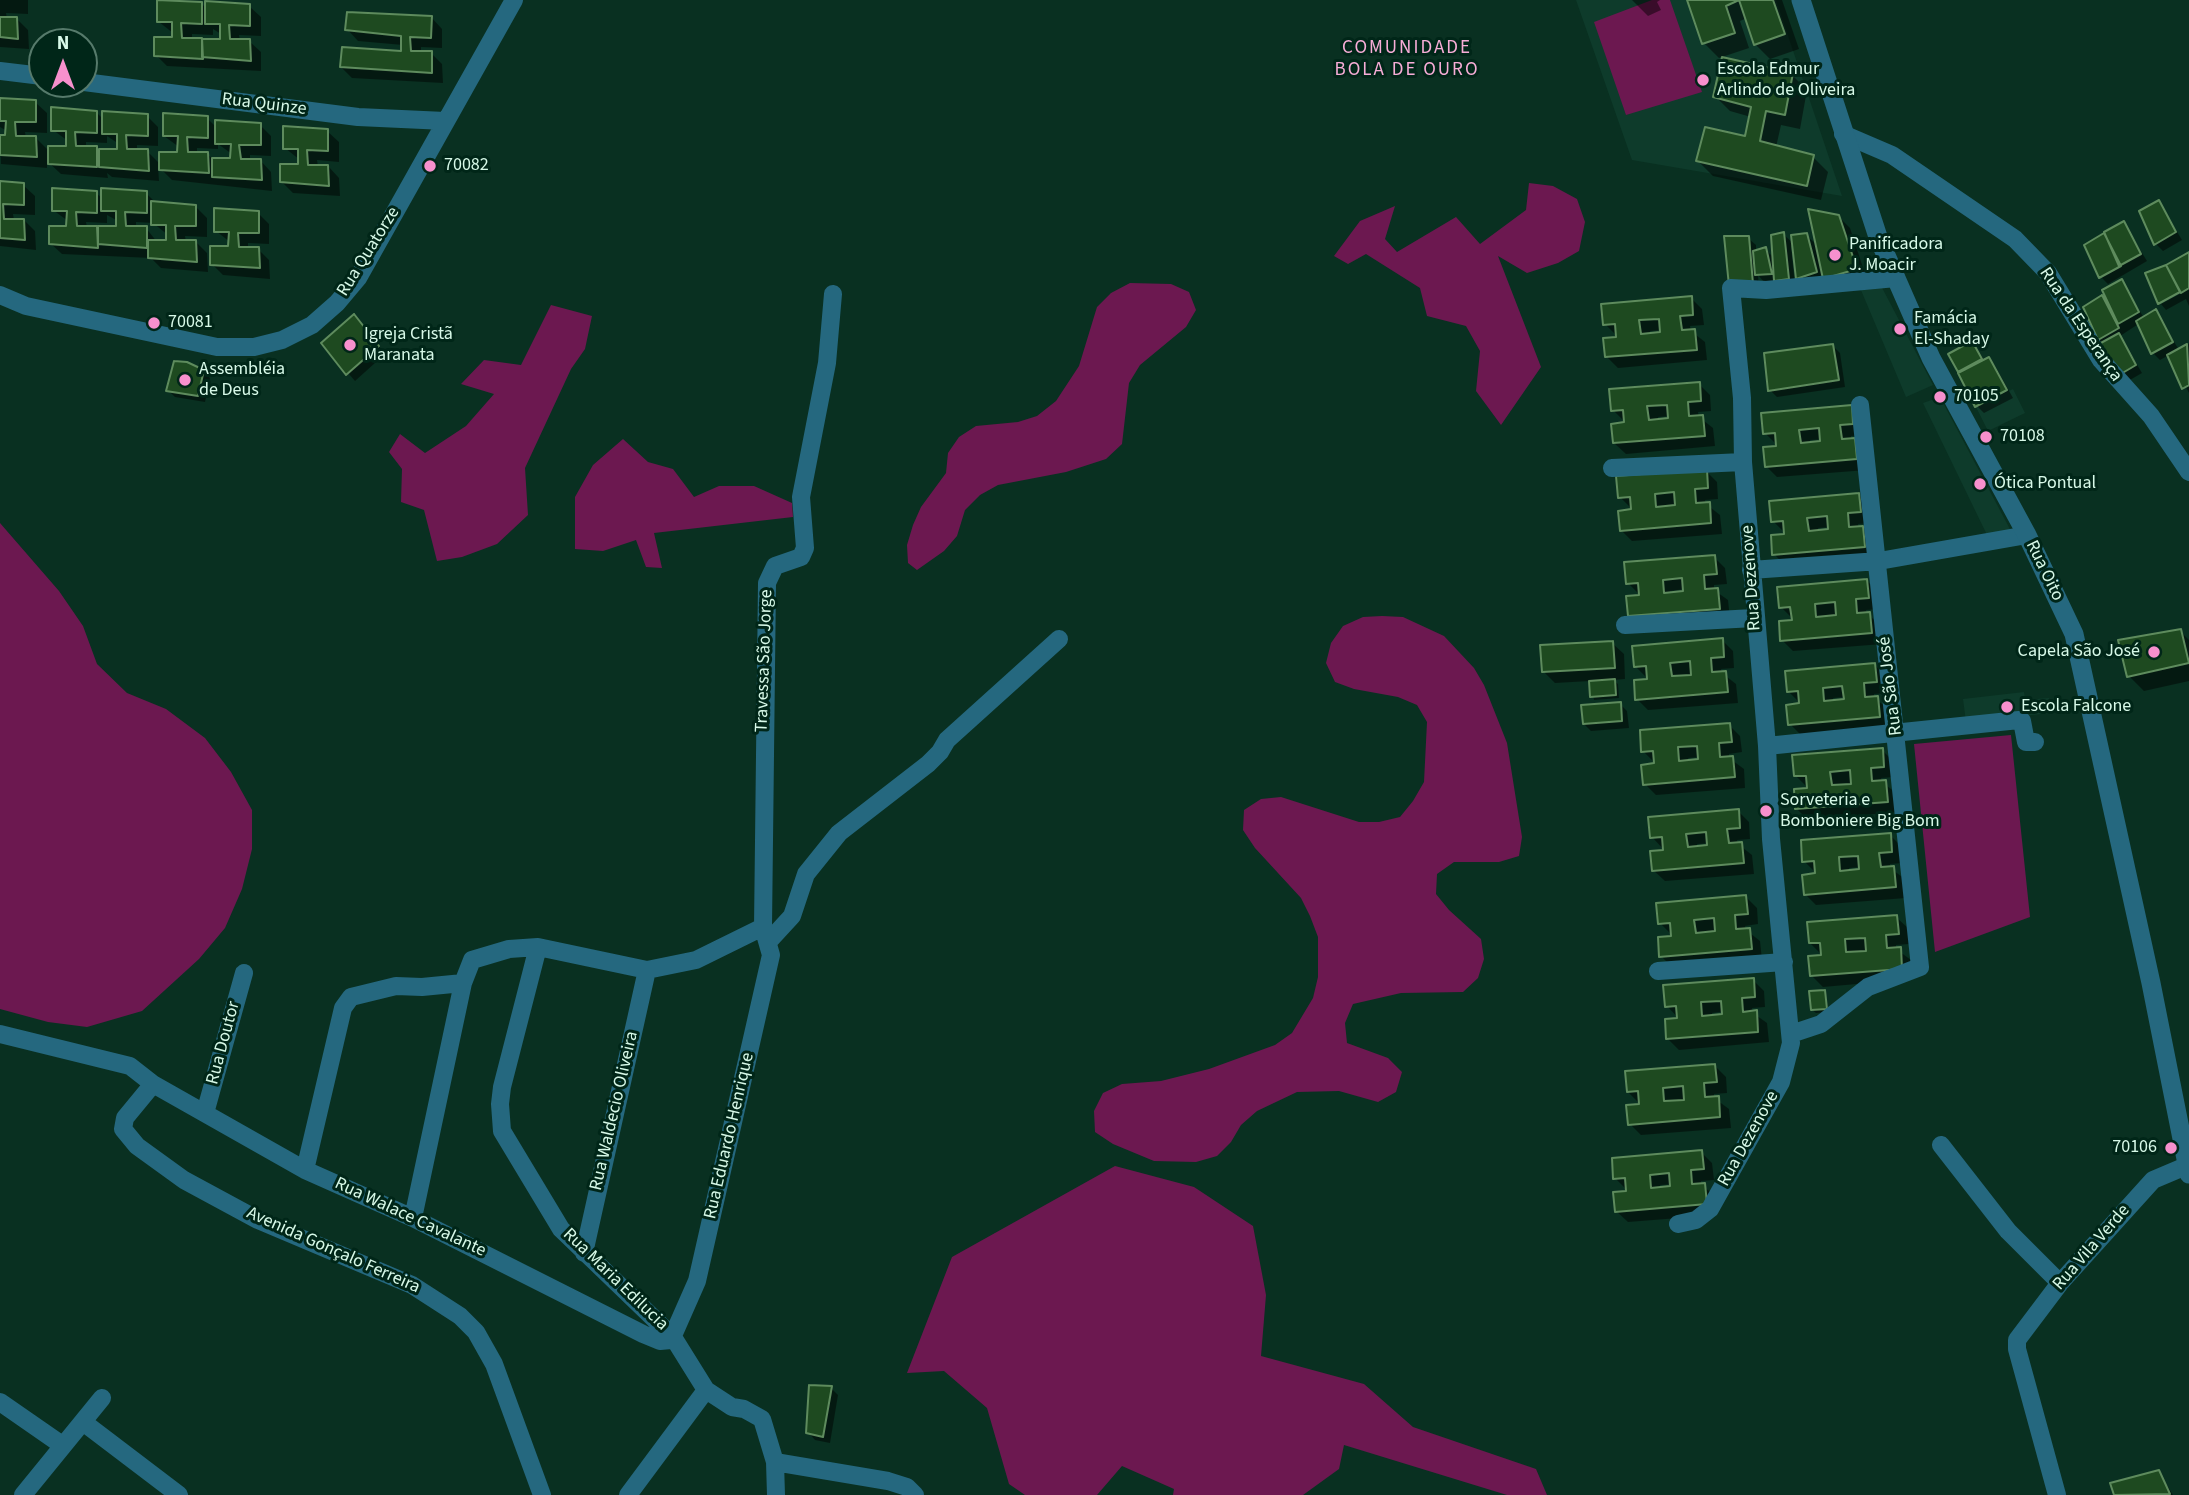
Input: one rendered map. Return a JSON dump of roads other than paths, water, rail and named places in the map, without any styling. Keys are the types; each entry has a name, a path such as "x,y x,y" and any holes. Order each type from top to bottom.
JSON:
{"street":[{"name":"Rua Quatorze","path":"0,295 26,306 191,343 254,347 282,340 313,325 338,303 358,278 514,0"},
{"name":"Rua Oito","path":"1801,0 1868,210 1896,278 1931,358 2027,535 2074,634 2084,669 2185,1132 2187,1170"},
{"path":"0,71 28,74"},
{"name":"Rua Quinze","path":"98,84 358,117 445,121"},
{"name":"Rua da Esperança","path":"1843,134 1871,144 1909,165 2015,239 2048,273 2101,360 2151,416 2189,472"},
{"name":"Rua Dezenove","path":"1678,1224 1696,1220 1710,1209 1784,1075 1790,1055 1791,1034 1771,839 1767,746 1754,618 1743,462 1742,398 1731,288 1766,290 1896,278"},
{"name":"Travessa São Jorge","path":"766,934 766,583 775,566 801,557 805,548 801,497 827,363 833,294"},
{"name":"Rua São José","path":"1791,1034 1821,1024 1868,987 1920,967 1879,561 1860,405"},
{"path":"1612,468 1743,462"},
{"path":"1751,570 1879,561 2027,535"},
{"path":"1625,625 1754,618"},
{"path":"413,1218 463,983 472,960 509,949 538,947 647,970 696,960 766,934 792,916 806,874 839,833 928,764 947,740 1059,639"},
{"path":"1767,746 2019,720 2022,721 2026,742 2035,742"},
{"name":"Rua Eduardo Henrique","path":"672,1339 697,1282 771,956 766,934"},
{"name":"Rua Maria Edilucia","path":"538,947 502,1087 500,1117 511,1150 561,1228 672,1339 706,1391 732,1407 744,1409 762,1419 775,1462 776,1495"},
{"path":"1658,971 1784,962"},
{"name":"Rua Waldecio Oliveira","path":"584,1253 647,970"},
{"name":"Rua Doutor","path":"205,1113 244,973"},
{"path":"305,1170 343,1008 351,997 396,986 422,988 463,983"},
{"name":"Rua Walace Cavalante","path":"0,1034 120,1061 153,1084 305,1170 413,1218 642,1334 660,1341 672,1339"},
{"name":"Avenida Gonçalo Ferreira","path":"153,1084 125,1118 123,1129 137,1146 184,1180 258,1220 412,1285 460,1316 476,1332 494,1364 542,1495"},
{"path":"1941,1145 2008,1231 2060,1283"},
{"name":"Rua Vila Verde","path":"2057,1495 2017,1349 2021,1333 2060,1283 2153,1180 2187,1170"},
{"path":"628,1495 706,1391"},
{"path":"23,1495 102,1398"},
{"path":"0,1402 62,1446"},
{"path":"83,1422 179,1495"},
{"path":"775,1462 888,1480 907,1487 915,1495"}],"place":[{"name":"Escola Edmur Arlindo de Oliveira","path":"1703,80"},
{"name":"70082","path":"430,166"},
{"name":"Panificadora J. Moacir","path":"1835,255"},
{"name":"70081","path":"154,323"},
{"name":"Famácia El-Shaday","path":"1900,329"},
{"name":"Igreja Cristã Maranata","path":"350,345"},
{"name":"Assembléia de Deus","path":"185,380"},
{"name":"70105","path":"1940,397"},
{"name":"70108","path":"1986,437"},
{"name":"Ótica Pontual","path":"1980,484"},
{"name":"Capela São José","path":"2154,652"},
{"name":"Escola Falcone","path":"2007,707"},
{"name":"Sorveteria e Bomboniere Big Bom","path":"1766,811"},
{"name":"70106","path":"2171,1148"}],"district":[{"name":"COMUNIDADE BOLA DE OURO","path":"1407,60"}]}
